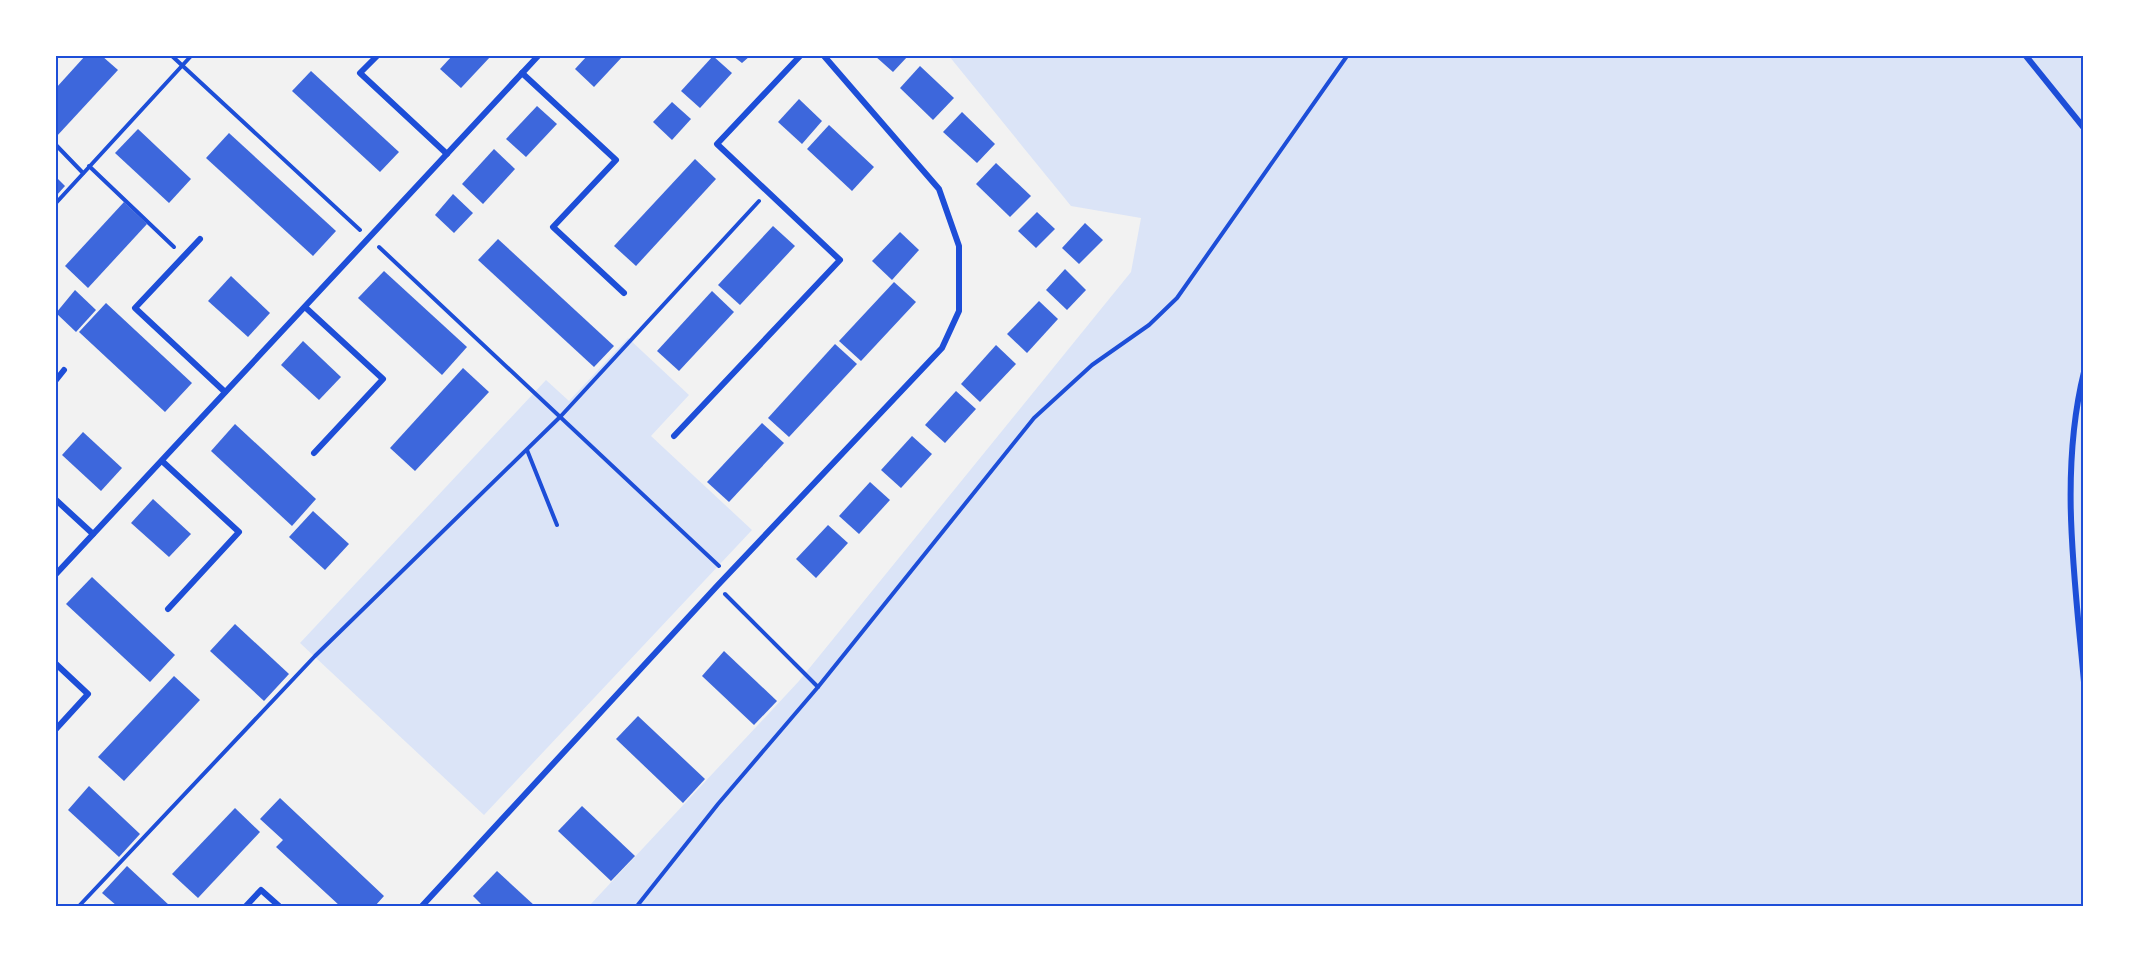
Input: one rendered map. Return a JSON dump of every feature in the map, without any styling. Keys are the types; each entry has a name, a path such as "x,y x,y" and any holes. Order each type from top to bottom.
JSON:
{"street":[{"path":"377,56 360,73 447,154"},
{"path":"56,574 538,56"},
{"path":"674,436 840,260 717,144 800,56"},
{"path":"422,906 728,574 942,348 958,311 959,246 939,189 824,56"},
{"path":"2026,56 2084,128"},
{"path":"522,73 616,160 553,227 624,293"},
{"path":"200,239 135,308 225,392"},
{"path":"305,307 383,379 314,453"},
{"path":"56,380 64,370"},
{"path":"2084,372 2074,426 2071,490 2073,552 2084,682"},
{"path":"162,460 239,532 168,609"},
{"path":"56,500 93,534"},
{"path":"56,664 88,694 56,729"},
{"path":"246,906 261,890 279,906"}],"path":[{"path":"172,56 728,574"},
{"path":"56,202 191,56"},
{"path":"637,906 718,804 818,687 1034,418 1092,365 1149,326 1177,298 1347,56"},
{"path":"56,145 83,173"},
{"path":"89,166 184,255"},
{"path":"79,906 315,656 561,416 768,192"},
{"path":"527,450 557,525"},
{"path":"717,586 818,687"}],"shaded area":[{"path":"949,56 2083,56 2083,906 589,906 799,681 1131,272 1141,218 1071,206"},
{"path":"628,338 689,395 651,436 752,530 484,815 300,643 546,380 569,401"}],"building":[{"path":"85,56 102,56 118,70 56,137 56,88"},
{"path":"452,56 491,56 461,88 440,69"},
{"path":"587,56 623,56 594,87 575,69"},
{"path":"713,56 732,73 700,108 681,91"},
{"path":"733,56 750,56 742,63"},
{"path":"875,56 908,56 893,72"},
{"path":"920,66 954,98 933,120 900,88"},
{"path":"311,71 399,152 380,172 292,91"},
{"path":"799,99 822,121 802,144 778,122"},
{"path":"672,102 691,119 672,140 653,122"},
{"path":"537,106 557,124 526,157 506,139"},
{"path":"962,112 995,144 977,163 943,132"},
{"path":"829,125 874,167 852,191 807,149"},
{"path":"138,129 191,179 169,203 115,153"},
{"path":"229,133 336,231 313,256 206,158"},
{"path":"494,149 515,169 483,204 462,184"},
{"path":"695,159 716,179 636,266 614,246"},
{"path":"996,163 1031,196 1010,217 976,184"},
{"path":"56,177 65,186 56,196"},
{"path":"453,194 473,213 454,233 435,215"},
{"path":"124,202 147,224 88,288 65,266"},
{"path":"1037,212 1055,229 1036,248 1018,231"},
{"path":"1085,223 1103,240 1079,264 1062,248"},
{"path":"773,226 795,246 740,305 718,285"},
{"path":"900,232 919,250 892,280 872,261"},
{"path":"498,239 614,346 594,367 478,260"},
{"path":"1065,269 1086,290 1067,310 1046,290"},
{"path":"384,271 467,347 442,375 358,298"},
{"path":"231,276 270,313 248,337 208,301"},
{"path":"894,282 916,302 861,361 839,341"},
{"path":"75,290 96,310 76,332 56,313"},
{"path":"712,291 734,312 679,371 657,351"},
{"path":"1039,301 1058,319 1027,353 1007,334"},
{"path":"106,303 192,383 165,412 79,332"},
{"path":"303,341 341,377 319,400 281,365"},
{"path":"835,344 857,364 789,437 768,418"},
{"path":"996,345 1016,364 980,402 961,384"},
{"path":"463,368 489,392 415,471 390,448"},
{"path":"956,391 976,409 945,443 925,425"},
{"path":"762,423 784,443 729,502 707,482"},
{"path":"235,424 316,499 292,526 211,451"},
{"path":"83,432 122,468 101,491 62,455"},
{"path":"912,436 932,454 901,488 881,470"},
{"path":"870,482 890,500 859,534 839,516"},
{"path":"153,499 191,534 169,557 131,523"},
{"path":"313,511 349,544 325,570 289,537"},
{"path":"828,525 848,543 816,578 796,559"},
{"path":"92,577 175,655 150,682 66,604"},
{"path":"235,624 289,674 264,701 210,651"},
{"path":"724,651 777,701 754,725 702,676"},
{"path":"174,676 200,700 124,781 98,757"},
{"path":"638,716 705,779 683,803 616,739"},
{"path":"89,786 140,834 119,857 68,810"},
{"path":"280,798 384,896 375,906 340,906 276,847 283,840 260,819"},
{"path":"582,806 635,856 611,881 558,831"},
{"path":"235,808 260,832 198,898 172,874"},
{"path":"127,866 170,906 117,906 102,893"},
{"path":"497,871 535,906 483,906 473,896"}]}
